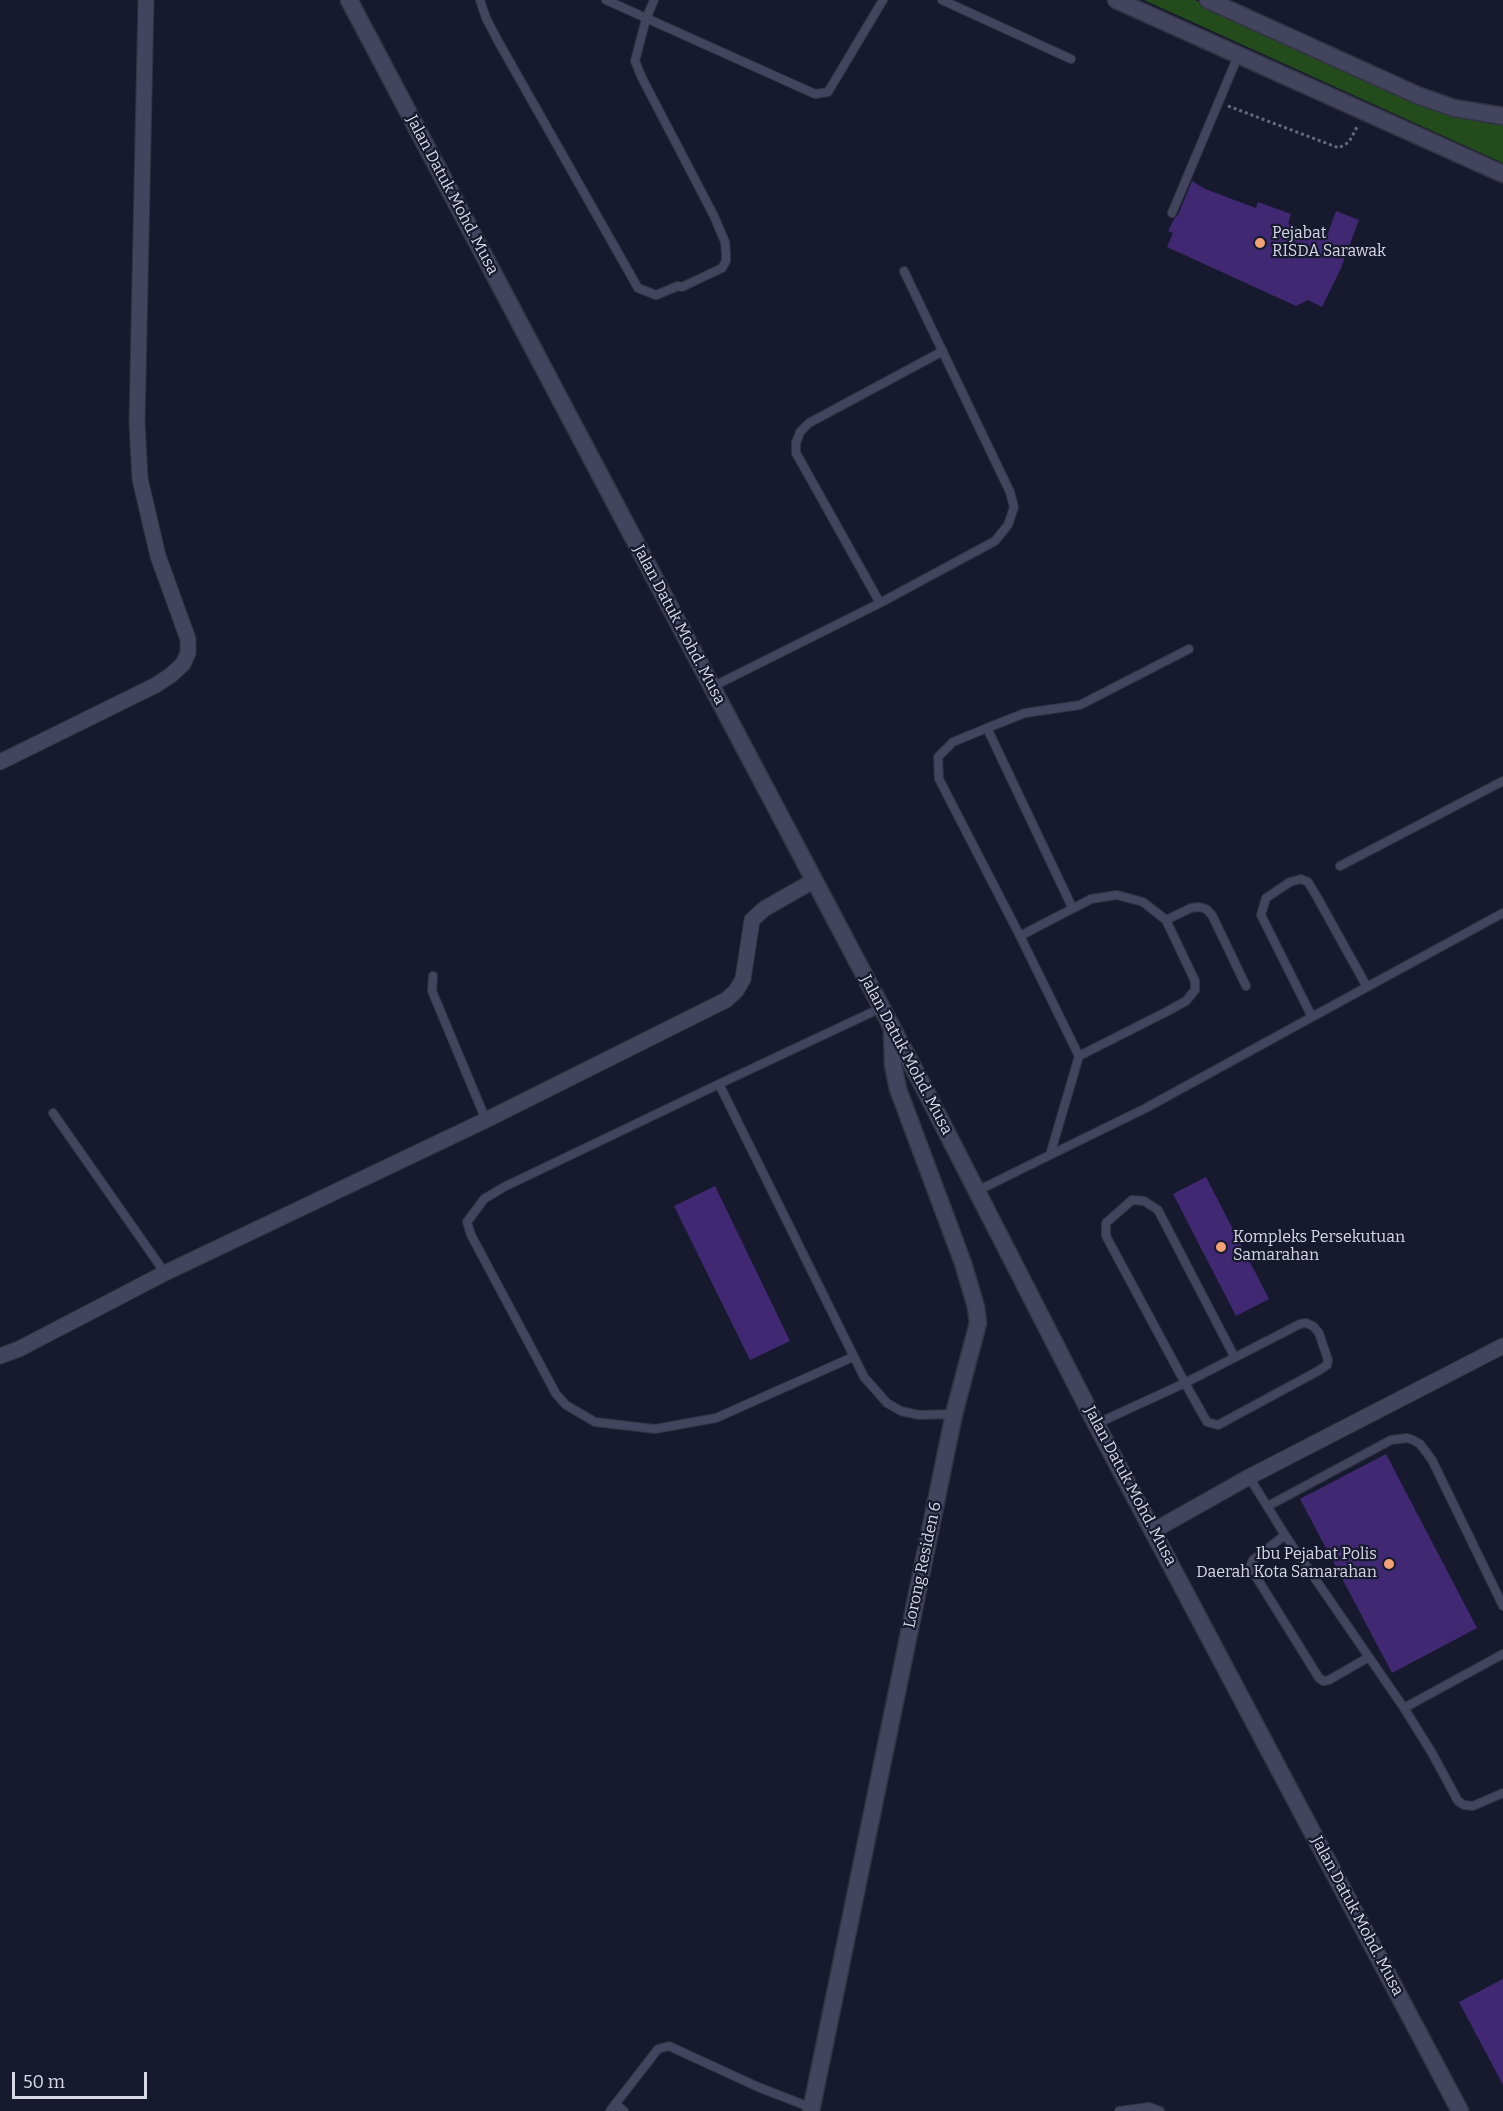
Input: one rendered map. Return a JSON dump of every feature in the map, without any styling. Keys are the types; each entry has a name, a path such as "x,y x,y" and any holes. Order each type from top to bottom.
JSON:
{"main road":[{"name":"Jalan Datuk Mohd. Musa","path":"349,0 978,1191 1096,1424 1460,2111"},
{"path":"1116,0 1503,174"},
{"path":"1208,0 1417,95 1454,108 1503,116"},
{"name":"Lorong Residen 6","path":"811,2109 954,1414 978,1323 976,1307 963,1263 898,1089 893,1065 892,1028"}],"street":[{"path":"0,762 156,685 183,664 188,653 188,639 151,532 139,468 137,423 146,0"},
{"path":"0,1356 19,1349 165,1273 486,1120 726,1000 736,992 743,978 752,920 764,909 813,880"},
{"path":"1153,1531 1249,1477 1503,1346"}],"lane":[{"path":"480,0 498,41 638,288 656,296 678,286 682,287 722,268 726,261 726,253 725,242 714,216 635,61 646,19 654,0"},
{"path":"606,0 815,94 828,92 883,0"},
{"path":"942,0 1071,59"},
{"path":"1172,213 1238,56"},
{"path":"712,687 880,603 995,541 1008,525 1014,507 1010,492 904,271"},
{"path":"880,603 796,453 796,443 800,432 809,423 943,351"},
{"path":"1050,1155 1079,1056 939,778 938,757 949,745 1025,713 1080,705 1189,649"},
{"path":"987,728 1072,907"},
{"path":"1340,866 1503,781"},
{"path":"1312,1017 1261,915 1266,898 1290,882 1301,879 1308,882 1367,987"},
{"path":"1020,936 1090,899 1118,895 1143,902 1166,920 1195,981 1196,987 1192,995 1166,1012 1079,1056"},
{"path":"1166,920 1191,908 1206,909 1212,915 1246,986"},
{"path":"978,1191 1146,1108 1503,913"},
{"path":"433,976 432,991 486,1120"},
{"path":"853,1357 716,1418 655,1429 595,1422 566,1405 556,1394 471,1235 467,1222 478,1204 494,1193 881,1008"},
{"path":"719,1084 853,1357 873,1389 890,1406 901,1411 919,1415 954,1414"},
{"path":"53,1113 165,1273"},
{"path":"1096,1424 1185,1383 1234,1356 1306,1323 1318,1333 1329,1360 1327,1365 1318,1371 1218,1425 1207,1422 1185,1383 1106,1236 1106,1223 1132,1200 1144,1201 1158,1210 1234,1356"},
{"path":"1268,1506 1391,1440 1407,1438 1413,1440 1420,1444 1432,1460 1503,1606"},
{"path":"1249,1477 1285,1535 1404,1708 1458,1801 1464,1805 1473,1806 1503,1793"},
{"path":"1285,1535 1253,1560 1250,1567 1319,1678 1323,1681 1329,1680 1369,1657"},
{"path":"1404,1708 1503,1654"},
{"path":"624,2111 612,2108 658,2049 669,2046 811,2109"},
{"path":"1119,2111 1149,2107 1160,2111"}],"path":[{"path":"1219,102 1339,148 1349,142 1364,113"}],"green space":[{"path":"1144,0 1195,0 1407,96 1503,118 1503,163"}],"building":[{"name":"Pejabat RISDA Sarawak","path":"1192,181 1205,189 1256,208 1258,202 1291,214 1288,224 1326,238 1336,211 1359,220 1341,268 1322,307 1308,300 1296,306 1167,247 1173,233 1168,231 1178,215"},
{"name":"Kompleks Persekutuan Samarahan","path":"1206,1177 1269,1299 1236,1316 1173,1194"},
{"path":"715,1186 790,1341 750,1360 674,1206"},
{"name":"Ibu Pejabat Polis Daerah Kota Samarahan","path":"1386,1454 1477,1628 1392,1673 1300,1499"},
{"path":"1503,1979 1503,2085 1459,2002"}],"place":[{"name":"Pejabat RISDA Sarawak","path":"1260,243"},
{"name":"Kompleks Persekutuan Samarahan","path":"1221,1247"},
{"name":"Ibu Pejabat Polis Daerah Kota Samarahan","path":"1389,1564"}]}
